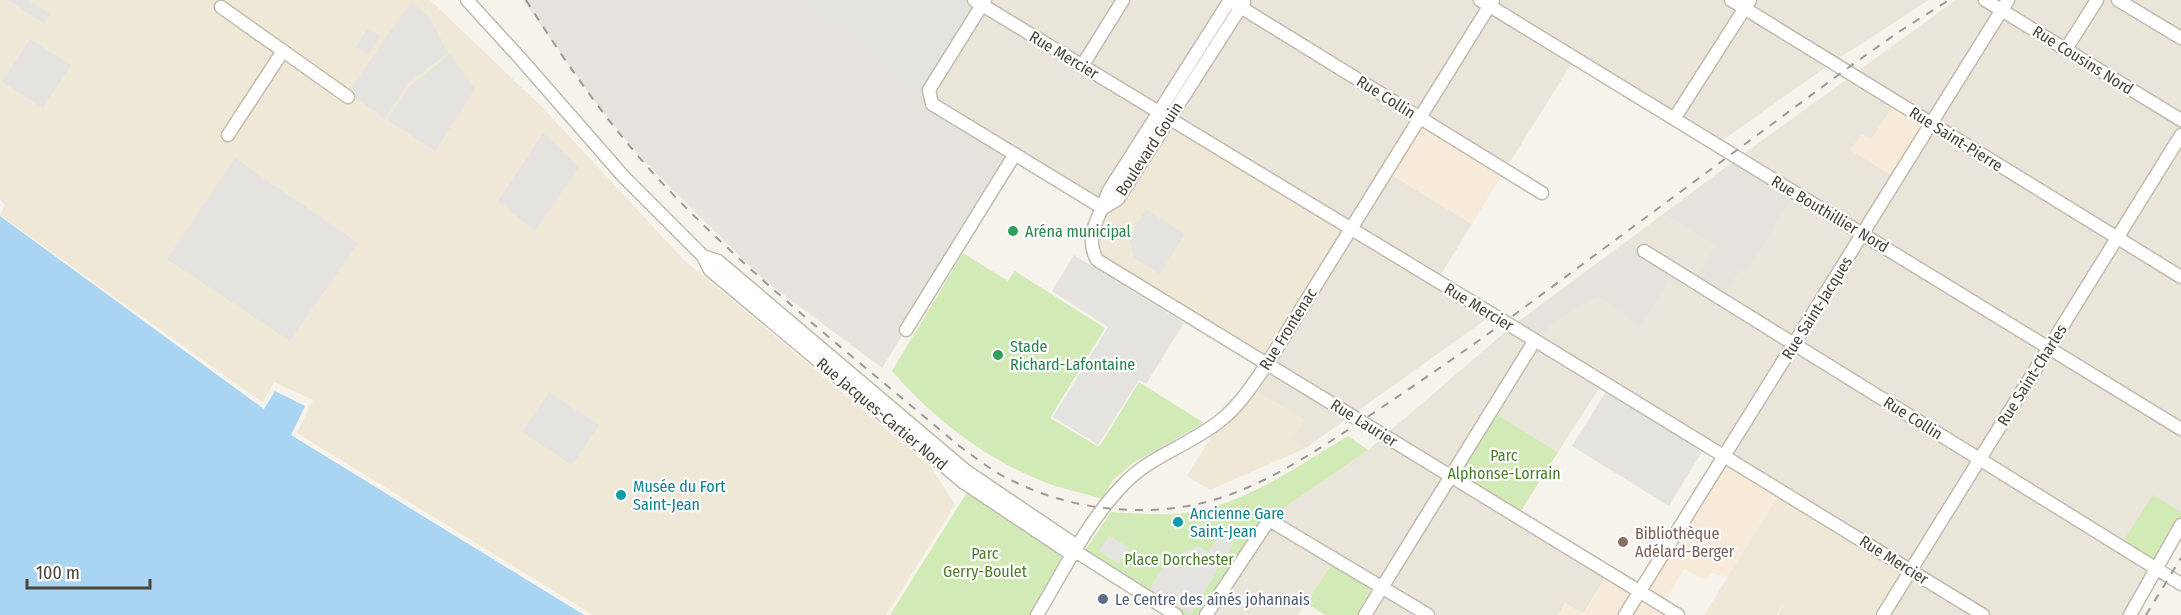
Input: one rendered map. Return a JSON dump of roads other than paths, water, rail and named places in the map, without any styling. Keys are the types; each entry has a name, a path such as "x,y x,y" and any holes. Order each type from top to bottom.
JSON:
{"street":[{"name":"Rue Jacques-Cartier Nord","path":"467,0 623,177 703,256 718,261 966,471 1074,544 1075,551 1176,615"},
{"path":"1082,66 1123,0"},
{"name":"Rue Saint-Pierre","path":"1731,0 1747,4 1932,123 2181,277"},
{"name":"Rue Cousins Nord","path":"1985,0 2005,5 2066,50 2181,120"},
{"path":"2066,50 2097,0"},
{"path":"2118,0 2181,38"},
{"path":"980,2 929,90 932,104 1103,208"},
{"name":"Rue Mercier","path":"980,2 1983,615"},
{"name":"Boulevard Gouin","path":"1103,208 1108,192 1164,116 1235,2"},
{"name":"Rue Collin","path":"1235,2 1542,193"},
{"name":"Rue Frontenac","path":"1037,615 1104,508 1130,479 1162,456 1221,421 1234,409 1267,364 1351,230 1420,118 1487,2"},
{"name":"Rue Bouthillier Nord","path":"1487,2 2181,429"},
{"path":"1674,119 1747,4"},
{"name":"Rue Saint-Jacques","path":"1625,615 2005,5"},
{"path":"221,7 348,97"},
{"path":"228,135 283,51"},
{"path":"308,61 320,77"},
{"name":"Rue Saint-Charles","path":"1883,615 2181,135"},
{"path":"906,330 1015,154"},
{"name":"Rue Laurier","path":"1103,208 1091,234 1091,248 1097,260 1678,615"},
{"name":"Rue Collin","path":"1644,251 2181,584"},
{"path":"1365,615 1535,340"},
{"path":"1206,615 1269,520 1428,615"},
{"path":"2130,615 2181,525"}],"water":[{"path":"0,216 264,409 275,391 305,406 291,435 584,615 0,615"}],"railway":[{"path":"526,0 591,96 645,165 699,221 808,319 958,445 1000,474 1058,499 1128,510 1175,508 1219,498 1278,473 1315,451 1471,346 1845,70 1949,0"},
{"path":"2146,615 2181,558"}],"place":[{"name":"Aréna municipal","path":"1013,231"},
{"name":"Stade Richard-Lafontaine","path":"998,355"},
{"name":"Musée du Fort Saint-Jean","path":"621,495"},
{"name":"Ancienne Gare Saint-Jean","path":"1178,522"},
{"name":"Bibliothèque Adélard-Berger","path":"1623,542"},
{"name":"Le Centre des aînés johannais","path":"1103,599"}],"park label":[{"name":"Parc Alphonse-Lorrain","path":"1504,464"},
{"name":"Place Dorchester","path":"1179,559"},
{"name":"Parc Gerry-Boulet","path":"985,562"}]}
